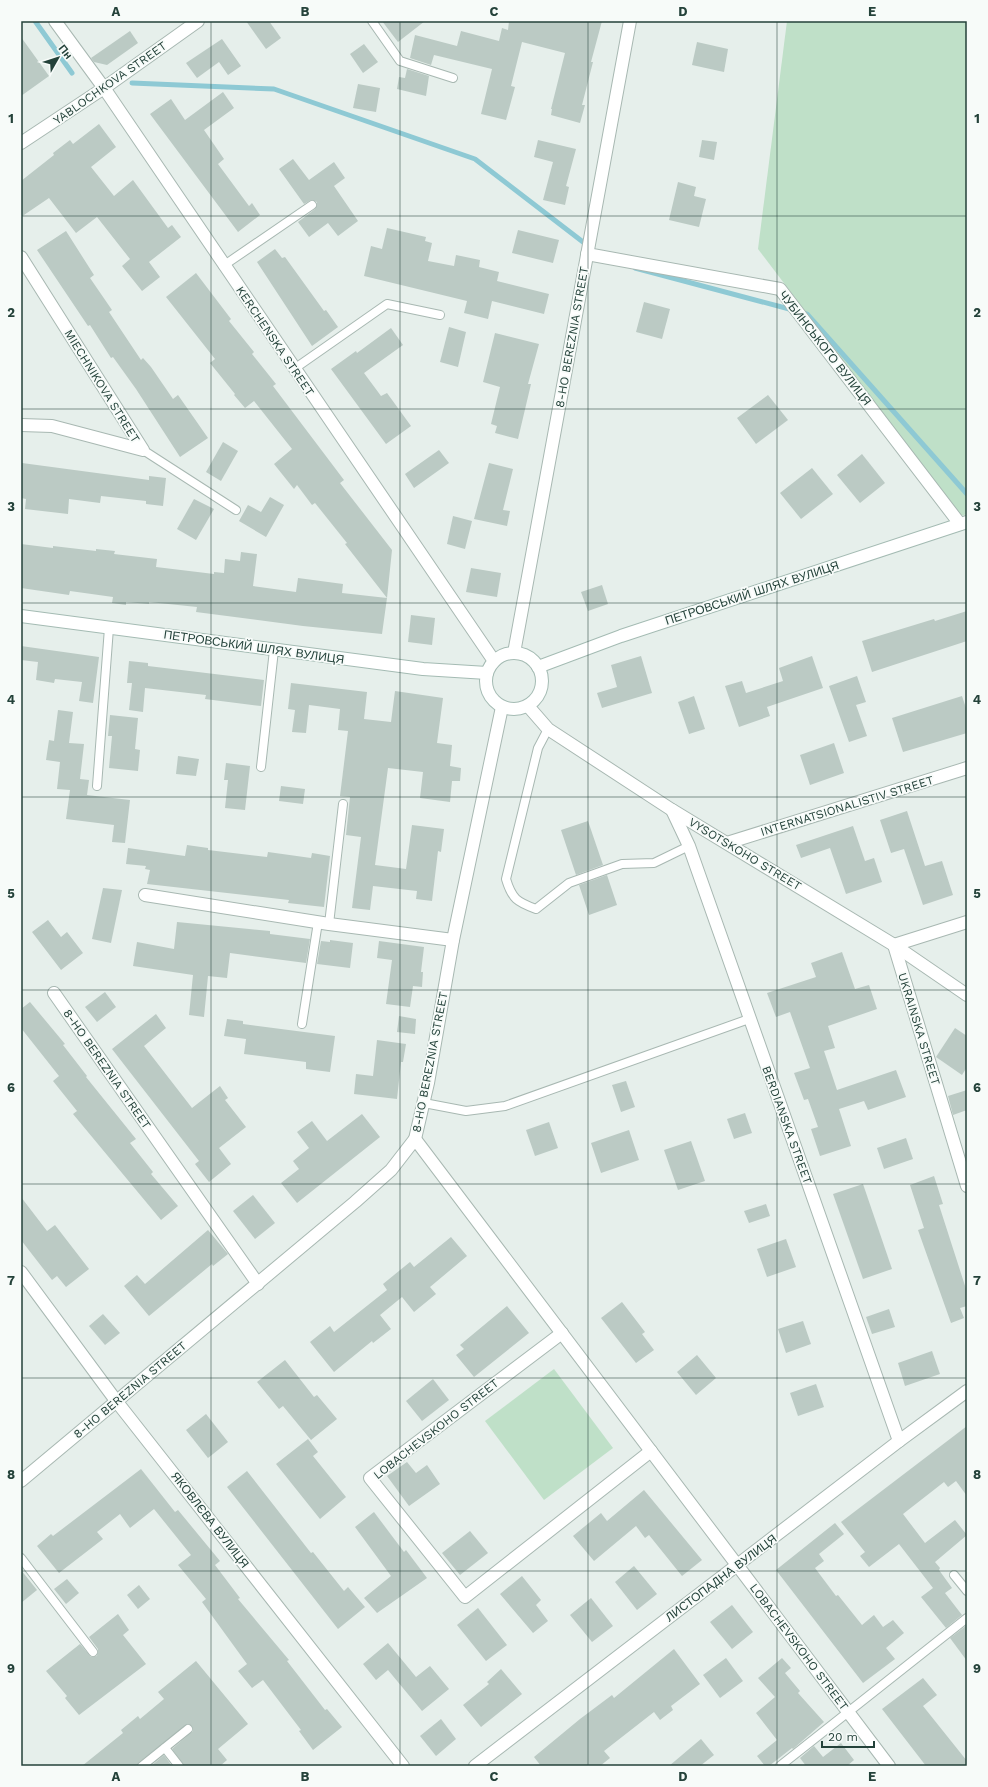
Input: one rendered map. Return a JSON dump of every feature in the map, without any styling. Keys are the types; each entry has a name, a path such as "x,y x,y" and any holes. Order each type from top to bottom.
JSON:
{"street":[{"name":"KERCHENSKA STREET","path":"55,21 104,88 223,266 494,661"},
{"name":"YABLOCHKOVA STREET","path":"21,143 104,88 198,21"},
{"name":"8-HO BEREZNIA STREET","path":"514,653 630,21"},
{"name":"ЧУБИНСЬКОГО ВУЛИЦЯ","path":"587,254 780,289 964,523"},
{"name":"MIECHNIKOVA STREET","path":"21,257 143,450"},
{"name":"MIECHNIKOVA STREET","path":"21,425 52,426 143,450"},
{"name":"ПЕТРОВСЬКИЙ ШЛЯХ ВУЛИЦЯ","path":"538,667 621,636 964,523"},
{"name":"ПЕТРОВСЬКИЙ ШЛЯХ ВУЛИЦЯ","path":"21,616 423,669 487,672"},
{"path":"514,653 528,657 538,667 542,681 542,689 534,701 528,706 514,710 502,707 490,695 486,681 487,672 494,661 500,657 514,653"},
{"name":"VYSOTSKOHO STREET","path":"528,706 548,729 672,810 894,945 967,995"},
{"name":"8-HO BEREZNIA STREET","path":"21,1482 258,1284 391,1170 415,1139 424,1103 453,940 502,707"},
{"name":"INTERNATSIONALISTIV STREET","path":"727,843 967,768"},
{"name":"BERDIANSKA STREET","path":"672,810 689,846 899,1441"},
{"path":"145,895 324,923 453,940"},
{"path":"894,945 967,922"},
{"name":"UKRAINSKA STREET","path":"894,945 967,1186"},
{"name":"8-HO BEREZNIA STREET","path":"54,993 258,1284"},
{"name":"LOBACHEVSKOHO STREET","path":"415,1139 889,1766"},
{"name":"ЯКОВЛЄВА ВУЛИЦЯ","path":"21,1272 117,1402 403,1766"},
{"name":"LOBACHEVSKOHO STREET","path":"562,1333 370,1478 465,1597 651,1451"},
{"name":"ЛИСТОПАДНА ВУЛИЦЯ","path":"475,1766 738,1566 899,1441 967,1391"}],"lane":[{"path":"372,21 400,61 453,78"},
{"path":"223,266 312,205"},
{"path":"294,369 387,304 440,315"},
{"path":"143,450 236,510"},
{"path":"97,786 110,628"},
{"path":"261,767 274,650"},
{"path":"548,729 538,748 506,879 510,892 519,902 536,909 569,883 622,864 654,863 689,846"},
{"path":"302,1024 324,923 343,804"},
{"path":"424,1103 466,1111 505,1106 749,1019"},
{"path":"21,1558 93,1652"},
{"path":"954,1575 967,1592"},
{"path":"780,1766 849,1713 967,1618"},
{"path":"142,1766 188,1729"},
{"path":"165,1748 179,1766"}],"green space":[{"path":"787,21 967,21 967,514 961,516 758,249"},
{"path":"554,1369 613,1448 544,1500 485,1421"}],"building":[{"path":"246,21 269,21 281,38 266,49"},
{"path":"382,21 425,21 398,42"},
{"path":"509,21 602,21 591,62 593,62 582,105 585,105 580,123 551,115 551,109 565,53 522,42 511,86 515,87 506,120 481,114 492,69 434,55 431,65 410,58 415,35 457,46 461,31 499,41 502,28 508,30"},
{"path":"130,31 138,43 107,65 94,62 91,58"},
{"path":"21,37 49,76 21,96"},
{"path":"222,39 241,66 228,75 219,62 197,78 186,63"},
{"path":"697,42 728,49 724,72 692,65"},
{"path":"364,44 378,62 363,73 350,54"},
{"path":"407,69 429,76 426,96 397,89 399,77 405,78"},
{"path":"358,84 380,88 376,112 353,108"},
{"path":"223,92 234,108 204,130 224,159 218,164 249,206 252,203 260,215 238,232 150,114 171,99 185,120"},
{"path":"99,124 116,147 91,167 114,196 133,180 168,228 172,225 181,237 149,262 160,277 142,291 122,266 130,259 97,217 76,233 49,198 21,217 21,181 54,155 53,153 70,140 73,144"},
{"path":"538,140 576,149 566,186 569,187 565,205 543,200 553,162 534,157"},
{"path":"702,140 717,142 714,160 699,157"},
{"path":"293,159 309,180 334,162 345,178 334,186 358,221 338,236 328,223 309,237 298,222 315,209 317,202 311,200 304,204 279,169"},
{"path":"678,182 696,187 694,196 706,199 699,227 669,220"},
{"path":"387,228 426,237 425,241 432,243 428,261 454,266 456,255 480,260 479,267 499,272 497,281 549,294 544,314 492,301 488,319 464,313 467,301 364,276 371,246 382,249"},
{"path":"518,230 559,240 553,263 512,253"},
{"path":"66,231 94,275 90,278 112,310 109,312 141,360 143,358 151,367 173,399 178,395 208,438 180,457 136,389 113,357 111,358 90,325 88,326 37,250"},
{"path":"275,249 282,258 285,257 324,311 326,310 338,327 312,346 257,262"},
{"path":"196,273 231,319 229,321 254,352 252,354 276,384 273,386 344,480 340,483 392,550 387,598 345,544 347,543 315,503 312,505 297,485 294,489 274,464 292,449 254,401 245,408 234,395 235,394 210,363 215,359 166,297"},
{"path":"644,302 670,309 662,339 636,332"},
{"path":"449,327 466,332 458,367 440,362"},
{"path":"391,328 403,345 364,373 381,396 387,393 411,426 386,444 331,369 356,351 357,353"},
{"path":"495,333 539,344 528,384 531,384 518,439 495,433 497,426 491,424 500,387 483,382"},
{"path":"768,395 788,420 756,444 737,418"},
{"path":"223,442 238,451 221,481 206,472"},
{"path":"439,450 449,463 414,488 405,474"},
{"path":"862,454 885,483 860,503 837,475"},
{"path":"22,463 149,480 149,476 166,478 163,506 146,504 146,501 101,496 100,503 69,499 68,514 25,509 26,499 21,498"},
{"path":"489,463 513,469 503,510 510,511 507,526 474,519"},
{"path":"812,468 833,494 801,519 780,493"},
{"path":"270,497 284,505 266,537 239,521 248,505 261,512"},
{"path":"194,499 214,509 196,540 177,529"},
{"path":"453,516 472,521 465,549 447,544"},
{"path":"21,544 53,548 53,546 96,551 96,549 115,551 114,554 157,559 156,567 214,574 214,572 224,573 225,559 240,561 241,552 257,554 253,586 296,592 298,578 343,584 342,593 387,598 382,634 303,626 196,612 197,607 149,602 149,604 126,602 126,605 112,603 113,597 70,591 69,595 21,588"},
{"path":"471,568 501,573 497,597 466,592"},
{"path":"602,585 608,604 588,611 581,592"},
{"path":"967,611 967,641 872,672 862,641 934,619 935,621"},
{"path":"411,615 435,618 432,645 408,642"},
{"path":"21,646 99,657 93,703 79,701 82,682 55,679 54,683 36,680 38,662 21,660"},
{"path":"641,656 652,693 602,708 597,693 617,687 611,665"},
{"path":"812,656 823,688 767,707 770,716 739,727 725,686 742,681 746,693 783,681 779,668"},
{"path":"129,661 148,663 148,666 264,680 261,706 205,699 206,695 145,688 143,712 129,710 132,683 127,683"},
{"path":"857,676 866,702 856,705 867,736 849,742 829,686"},
{"path":"291,683 367,692 364,719 391,722 395,691 443,698 437,743 452,745 450,766 461,768 460,781 452,781 450,802 420,798 423,772 388,768 375,865 406,869 412,825 444,829 441,852 438,851 432,901 416,899 417,891 373,886 370,910 352,908 361,837 346,835 350,797 340,796 348,731 338,730 340,709 309,705 306,733 292,732 295,710 288,709"},
{"path":"694,696 705,729 689,734 678,702"},
{"path":"962,696 967,711 967,733 903,752 892,718"},
{"path":"58,710 73,712 69,743 84,744 80,779 89,780 87,795 130,800 125,843 112,842 114,825 66,819 70,790 57,789 60,762 46,760 49,740 54,741"},
{"path":"110,715 138,718 135,749 140,750 138,771 109,768 112,736 108,736"},
{"path":"834,743 844,773 810,785 800,755"},
{"path":"178,756 199,759 196,776 176,774"},
{"path":"226,763 250,766 245,810 225,808 228,780 224,780"},
{"path":"281,786 305,789 303,804 279,801"},
{"path":"907,811 925,866 942,861 953,895 923,905 904,849 891,853 880,820"},
{"path":"588,821 603,865 576,875 561,830"},
{"path":"853,826 865,861 874,858 882,882 846,894 830,848 801,858 796,845"},
{"path":"187,845 208,848 208,850 267,857 268,852 311,858 312,853 330,856 324,907 288,903 289,900 147,884 150,870 145,869 146,866 126,864 128,848 185,856"},
{"path":"607,875 617,905 589,915 579,885"},
{"path":"103,888 122,890 111,943 92,939"},
{"path":"48,920 61,937 67,932 83,953 61,970 32,932"},
{"path":"177,922 270,931 270,934 310,939 306,963 230,953 227,978 208,976 204,1017 189,1015 193,975 133,966 137,942 174,949"},
{"path":"330,940 353,943 350,968 317,964 321,941 330,942"},
{"path":"379,941 424,947 421,972 423,972 422,987 413,986 410,1007 386,1004 392,960 377,958"},
{"path":"842,952 855,989 869,985 877,1009 828,1026 835,1048 824,1051 837,1090 896,1070 906,1097 868,1110 864,1101 839,1109 851,1146 820,1156 811,1129 818,1127 808,1099 804,1100 794,1073 810,1068 790,1012 776,1017 767,993 816,977 811,963"},
{"path":"105,992 116,1007 97,1022 85,1007"},
{"path":"30,1002 65,1044 63,1045 87,1076 86,1077 136,1139 130,1143 153,1172 151,1174 178,1206 161,1220 73,1114 77,1111 53,1081 59,1076 21,1028 21,1009"},
{"path":"156,1014 166,1028 144,1046 192,1108 220,1086 228,1098 225,1100 246,1127 219,1148 231,1164 209,1182 195,1164 199,1161 112,1049"},
{"path":"399,1016 416,1019 415,1034 397,1032"},
{"path":"227,1019 243,1021 243,1024 335,1036 330,1072 306,1069 306,1062 244,1054 246,1039 224,1036"},
{"path":"955,1028 967,1036 967,1067 962,1075 936,1057"},
{"path":"377,1040 406,1044 403,1062 401,1062 397,1099 354,1094 356,1074 373,1076"},
{"path":"626,1081 635,1107 621,1112 612,1085"},
{"path":"967,1090 967,1110 953,1115 948,1096"},
{"path":"745,1113 752,1133 734,1139 727,1119"},
{"path":"362,1114 380,1137 297,1203 281,1183 299,1169 293,1161 309,1148 297,1132 312,1121 327,1141"},
{"path":"549,1122 558,1148 535,1156 526,1130"},
{"path":"629,1130 639,1160 601,1173 591,1143"},
{"path":"906,1138 913,1159 884,1169 877,1148"},
{"path":"691,1141 705,1181 678,1190 664,1150"},
{"path":"934,1176 943,1204 939,1205 967,1292 967,1306 960,1308 964,1318 951,1323 918,1230 924,1228 910,1185"},
{"path":"863,1184 892,1269 863,1279 833,1194"},
{"path":"253,1195 275,1223 255,1239 233,1211"},
{"path":"21,1197 47,1231 55,1225 89,1269 66,1287 57,1276 52,1280 21,1240"},
{"path":"766,1204 770,1216 749,1223 744,1211"},
{"path":"208,1230 228,1254 213,1266 212,1264 149,1316 124,1286 137,1275 145,1284"},
{"path":"451,1237 467,1256 430,1287 436,1294 414,1312 402,1297 380,1315 391,1329 373,1343 372,1341 334,1372 310,1342 330,1326 334,1332 387,1290 383,1284 410,1262 414,1267"},
{"path":"786,1239 796,1267 767,1277 757,1249"},
{"path":"622,1302 645,1332 642,1334 654,1350 636,1363 601,1318"},
{"path":"507,1306 529,1333 474,1377 456,1355 464,1349 460,1345"},
{"path":"889,1309 895,1327 872,1334 866,1317"},
{"path":"103,1314 120,1333 105,1345 89,1326"},
{"path":"803,1321 811,1344 786,1353 778,1329"},
{"path":"932,1351 940,1374 905,1386 898,1363"},
{"path":"697,1355 716,1378 696,1395 677,1372"},
{"path":"285,1360 314,1397 317,1395 337,1419 311,1440 283,1406 279,1409 257,1382"},
{"path":"433,1379 449,1400 422,1421 406,1401"},
{"path":"816,1384 824,1407 798,1416 790,1393"},
{"path":"206,1414 228,1442 208,1458 186,1430"},
{"path":"967,1426 967,1496 956,1481 948,1487 944,1482 903,1514 925,1543 955,1520 967,1535 935,1562 952,1588 945,1593 962,1615 946,1628 921,1597 933,1588 899,1544 869,1567 860,1556 865,1552 841,1522"},
{"path":"308,1439 318,1452 313,1456 346,1497 320,1519 276,1464"},
{"path":"407,1462 416,1473 427,1465 440,1484 409,1506 387,1476"},
{"path":"141,1469 175,1512 178,1510 220,1561 215,1565 240,1598 238,1599 289,1660 287,1661 325,1710 327,1709 342,1727 313,1750 299,1731 301,1730 263,1680 252,1688 238,1671 247,1664 202,1602 206,1599 178,1565 191,1555 154,1509 130,1528 120,1514 97,1532 103,1539 59,1573 37,1546 51,1534 53,1536"},
{"path":"247,1471 311,1553 313,1552 344,1591 348,1587 365,1607 338,1629 227,1487"},
{"path":"644,1490 702,1560 682,1576 649,1535 645,1538 636,1526 594,1561 573,1536 601,1513 607,1521"},
{"path":"374,1512 404,1552 406,1550 427,1578 377,1613 364,1598 391,1576 355,1527"},
{"path":"835,1523 844,1534 819,1554 824,1561 815,1568 836,1596 838,1595 862,1625 874,1615 883,1627 893,1620 904,1633 886,1648 895,1659 863,1683 776,1570"},
{"path":"470,1531 488,1553 460,1575 442,1553"},
{"path":"634,1566 657,1594 637,1610 615,1582"},
{"path":"21,1570 37,1590 21,1603"},
{"path":"522,1576 541,1600 536,1605 548,1621 533,1633 500,1594"},
{"path":"67,1579 79,1593 66,1604 54,1589"},
{"path":"139,1585 150,1599 138,1609 127,1595"},
{"path":"591,1598 613,1626 592,1642 570,1615"},
{"path":"732,1605 753,1632 732,1649 710,1622"},
{"path":"478,1608 507,1645 486,1661 457,1625"},
{"path":"118,1614 129,1630 123,1635 146,1664 79,1715 65,1698 67,1696 46,1671 80,1644 91,1657 97,1656 98,1649 89,1637"},
{"path":"967,1625 967,1661 950,1638"},
{"path":"388,1643 416,1677 430,1666 449,1689 422,1711 388,1670 376,1680 363,1664"},
{"path":"674,1649 700,1684 671,1706 673,1710 660,1720 654,1712 604,1751 610,1758 600,1766 541,1766 534,1757 612,1695 614,1698"},
{"path":"726,1658 743,1681 720,1698 703,1675"},
{"path":"782,1658 791,1668 785,1673 800,1691 798,1693 824,1722 793,1749 792,1748 769,1766 765,1766 757,1756 777,1740 756,1713 775,1697 758,1678"},
{"path":"196,1661 248,1724 218,1749 227,1760 220,1766 184,1766 172,1749 193,1731 192,1726 188,1724 139,1762 137,1766 82,1766 123,1733 121,1730 138,1716 140,1719 164,1699 158,1692"},
{"path":"501,1669 522,1694 481,1727 463,1705 489,1684 487,1682"},
{"path":"923,1678 937,1695 923,1706 967,1761 967,1766 926,1766 882,1709"},
{"path":"441,1719 456,1739 436,1756 420,1736"},
{"path":"701,1739 714,1755 700,1766 669,1766"},
{"path":"841,1743 854,1760 847,1766 806,1766 800,1758 814,1746 823,1757"},
{"path":"164,1755 172,1766 151,1766"}],"waterway":[{"path":"35,21 72,73"},
{"path":"132,83 274,89 475,159 583,242"},
{"path":"635,268 793,310"},
{"path":"801,312 807,314 967,494"}]}
